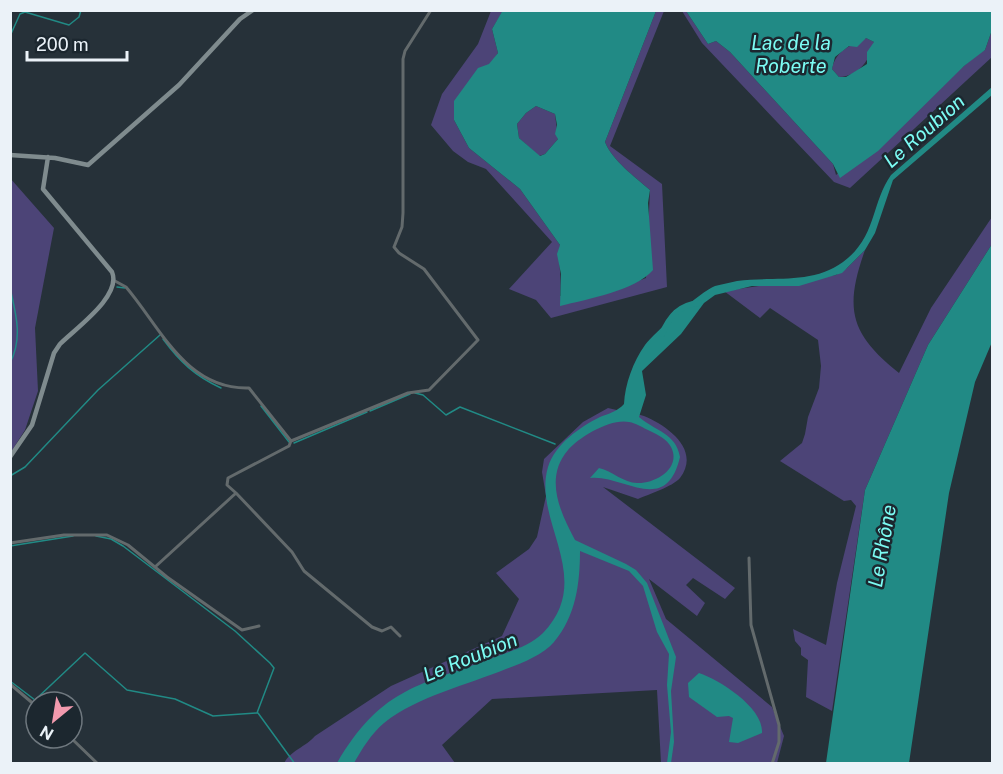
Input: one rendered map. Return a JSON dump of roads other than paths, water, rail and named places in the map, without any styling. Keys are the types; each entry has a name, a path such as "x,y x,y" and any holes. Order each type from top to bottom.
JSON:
{"street":[{"path":"10,155 48,157 88,165 179,85 240,19 253,10"},
{"path":"400,636 390,627 382,631 372,627 304,571 292,552 227,485 228,478 291,442 408,393 429,390 478,340 424,268 399,253 394,247 402,227 403,213 403,59 405,51 431,10"},
{"path":"10,457 32,425 54,353 60,344 108,298 115,281 112,272 44,189 48,157"},
{"path":"115,281 126,286 190,369 217,383 249,388 291,442"},
{"path":"155,567 236,494"},
{"path":"10,543 64,535 107,535 128,545 243,630 259,626"},
{"path":"749,558 751,625 779,725 779,742 772,764"},
{"path":"10,684 24,696"},
{"path":"83,750 98,764"}],"water":[{"path":"503,10 656,11 605,142 618,162 650,190 648,203 653,270 635,284 560,306 561,274 557,254 560,245 520,189 469,148 454,120 454,101 478,68 489,64 498,53 492,29","holes":["536,106 555,114 557,125 555,134 558,139 545,154 540,156 519,138 517,124"]},
{"name":"Lac de la Roberte","path":"686,11 991,11 992,30 985,50 964,66 878,151 840,178 833,164 730,52 716,41 708,44","holes":["866,38 874,42 867,52 867,64 846,77 839,77 832,69 835,57 849,46 857,47"]},
{"path":"992,87 992,95 893,180 875,233 865,250 842,273 799,286 752,286 715,295 704,303 681,334 642,371 646,395 639,417 669,437 678,449 680,457 673,475 665,485 654,489 642,488 603,478 590,478 599,468 627,481 644,483 659,478 670,468 673,455 665,439 632,423 613,423 587,434 568,450 561,461 557,472 557,495 564,518 575,540 636,570 647,583 676,657 671,691 674,742 671,763 667,763 671,732 667,685 669,654 657,632 643,586 629,571 580,551 578,587 572,610 561,632 549,647 519,664 412,705 379,727 354,763 337,763 368,720 384,705 401,694 440,677 518,649 543,633 558,612 564,591 564,571 545,487 548,467 556,451 569,437 624,404 633,366 650,339 689,304 715,286 737,281 805,277 831,269 843,262 862,242 891,175"},
{"name":"Le Rhône","path":"992,244 992,342 975,382 949,493 909,763 826,763 865,490 928,345"},
{"path":"699,673 729,688 739,696 756,714 762,733 738,743 729,742 733,718 717,717 689,697 688,683"}],"waterway":[{"path":"10,36 20,14 25,12 69,25 79,17 81,10"},
{"path":"117,287 125,288"},
{"path":"10,288 17,335 10,363"},
{"name":"Le Roubion","path":"662,334 676,312 686,306 699,303"},
{"path":"10,476 25,467 98,390 160,335"},
{"path":"163,339 189,368 203,379 221,388"},
{"path":"415,393 423,395 446,415 460,407 555,444"},
{"path":"370,411 410,394"},
{"path":"261,406 289,442"},
{"path":"294,443 367,412"},
{"path":"10,546 73,536"},
{"path":"96,536 111,539 123,546 235,631 270,663 274,668 257,713"},
{"path":"10,681 35,700 85,653 127,690 175,699 213,716 256,713"},
{"path":"258,713 295,764"}]}
